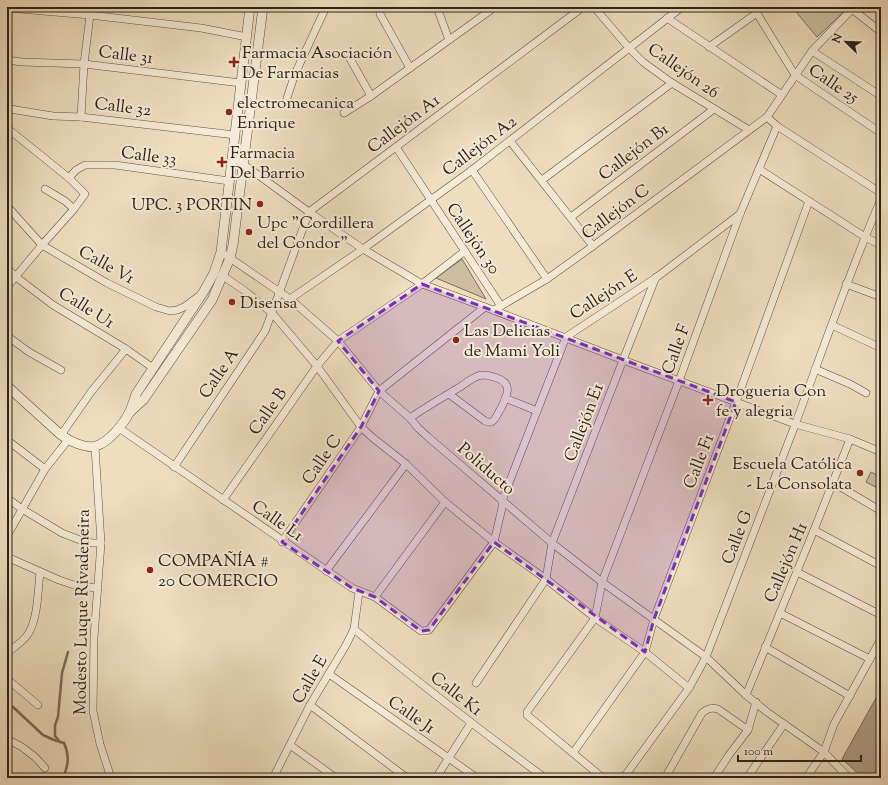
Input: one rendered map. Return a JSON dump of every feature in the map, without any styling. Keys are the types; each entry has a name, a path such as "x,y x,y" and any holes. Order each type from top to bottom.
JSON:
{"street":[{"path":"81,116 84,64 91,7"},
{"path":"129,412 144,399 162,375 212,300 230,258 252,102 263,7"},
{"path":"287,98 295,74 326,7"},
{"path":"439,7 438,10 449,40"},
{"path":"344,113 371,96 449,40 487,10 495,7"},
{"name":"Callejón A1","path":"309,212 583,7"},
{"name":"Callejón 26","path":"594,7 643,62 672,83 749,130"},
{"name":"Callejón A2","path":"290,299 363,249 472,170 682,7"},
{"path":"7,8 90,15 201,28 247,37"},
{"path":"749,130 767,117 812,51 853,8 881,32"},
{"path":"250,10 256,22 258,48"},
{"path":"7,386 64,438 81,445 95,447 108,440 119,428 129,412 136,394 204,291 214,273 220,252 250,10"},
{"path":"709,47 755,10"},
{"name":"Calle 25","path":"755,10 795,75 881,133"},
{"path":"380,14 410,68"},
{"path":"667,18 782,95"},
{"path":"812,51 881,96"},
{"path":"348,55 371,96"},
{"name":"Calle 31","path":"7,60 22,62 84,64 241,82"},
{"path":"542,180 672,83"},
{"path":"239,97 252,102"},
{"name":"Calle 32","path":"7,108 53,116 81,116 235,135"},
{"name":"Callejón B1","path":"571,217 714,109"},
{"path":"767,117 777,126 881,193"},
{"name":"Calle F","path":"595,618 602,582 680,381 740,214 777,126"},
{"path":"7,128 69,178 85,194 74,209 7,287"},
{"name":"Callejón C","path":"494,310 547,279 749,130"},
{"path":"510,141 593,246"},
{"name":"Callejón 30","path":"396,147 501,306"},
{"path":"232,156 363,249 422,284 795,424 850,439 881,452"},
{"name":"Calle 33","path":"69,178 76,170 85,164 123,166 229,181"},
{"path":"759,169 865,237 881,245"},
{"path":"472,170 547,279"},
{"path":"45,189 66,201 74,209"},
{"name":"Calle G","path":"622,778 689,688 706,657 795,424 846,284 881,199"},
{"name":"Calle F1","path":"645,652 654,619 736,402 809,200"},
{"name":"Calle V1","path":"7,206 42,245 107,283 156,307 170,311 177,310 189,304 204,291"},
{"path":"280,292 309,212"},
{"name":"Callejón E","path":"494,542 502,508 502,501 566,337 656,277 740,214"},
{"name":"Calle B","path":"223,500 317,366 338,341 422,284 465,251"},
{"name":"Poliducto","path":"220,252 290,299 338,341 379,391 410,418 418,428 552,543 602,582 706,657 746,695 824,752 849,778"},
{"name":"Calle U1","path":"7,268 16,277 53,305 126,349 153,368"},
{"path":"223,276 245,291 272,313 317,366 361,427 406,464 445,502 494,542 546,579 595,618 645,652 689,688"},
{"name":"Callejón E1","path":"546,579 552,543 656,277"},
{"path":"846,284 881,296"},
{"name":"Calle A","path":"174,467 265,331 280,292"},
{"path":"379,391 485,307"},
{"path":"832,325 881,348"},
{"path":"7,336 29,352 60,370"},
{"path":"7,536 91,392 126,349"},
{"path":"815,369 850,384 866,393"},
{"path":"410,418 449,394 475,378 482,375 500,379 507,385 508,390 494,420 491,422 488,422 449,394"},
{"name":"Calle C","path":"282,542 361,427 379,391"},
{"path":"505,398 537,411"},
{"name":"Calle L1","path":"119,428 282,542 352,588 375,598 421,631 429,630 494,542"},
{"name":"Callejón H1","path":"746,695 834,483 850,439"},
{"path":"7,440 45,469"},
{"name":"Modesto Luque Rivadeneira","path":"95,447 102,543 94,638 93,711 100,744 111,778"},
{"path":"326,571 406,464"},
{"path":"834,483 881,511"},
{"path":"7,498 22,509 62,533 92,543 102,543"},
{"path":"375,598 445,502"},
{"path":"814,530 881,566"},
{"path":"7,557 59,580 77,586 98,588"},
{"path":"7,653 20,643 28,634 33,623 36,611 40,572"},
{"path":"797,572 881,615"},
{"path":"476,682 546,579"},
{"name":"Calle E","path":"273,778 310,706 346,645 354,628 359,592"},
{"path":"780,613 870,659"},
{"path":"595,618 527,712 527,715 603,778"},
{"name":"Calle K1","path":"354,628 397,665 545,778"},
{"path":"806,778 824,752 834,724 881,639"},
{"path":"766,647 850,696"},
{"path":"573,753 645,652"},
{"name":"Calle J1","path":"329,674 477,778"},
{"path":"7,680 38,706"},
{"path":"714,778 748,730 756,702"},
{"path":"310,706 407,778"},
{"path":"665,778 702,713 707,709 712,707 718,709 748,730"},
{"path":"436,778 471,723"},
{"path":"747,778 784,724"},
{"path":"7,739 35,757 45,768"},
{"path":"290,745 336,778"}],"highlighted area":[{"path":"422,284 736,402 654,619 645,652 494,542 429,630 421,631 375,597 352,588 282,542 361,427 379,391 338,341"}],"shaded area":[{"path":"792,7 849,7 817,37"},
{"path":"462,259 486,299 436,278"},
{"path":"871,472 881,477 881,490 866,482"},
{"path":"881,689 881,778 863,778 842,759"}],"waterway":[{"path":"60,742 55,736 55,725 58,717 62,673 68,652"},
{"path":"7,705 13,707 43,735 64,743 68,761 63,778"}],"place":[{"name":"Farmacia Asociación De Farmacias","path":"234,62"},
{"name":"electromecanica Enrique","path":"229,112"},
{"name":"Farmacia Del Barrio","path":"222,162"},
{"name":"UPC. 3 PORTIN","path":"260,204"},
{"name":"Upc \"Cordillera del Condor\"","path":"249,232"},
{"name":"Disensa","path":"232,302"},
{"name":"Las Delicias de Mami Yoli","path":"456,340"},
{"name":"Drogueria Con fe y alegria","path":"708,400"},
{"name":"Escuela Católica - La Consolata","path":"860,473"},
{"name":"COMPAÑÍA # 20 COMERCIO","path":"150,570"}]}
